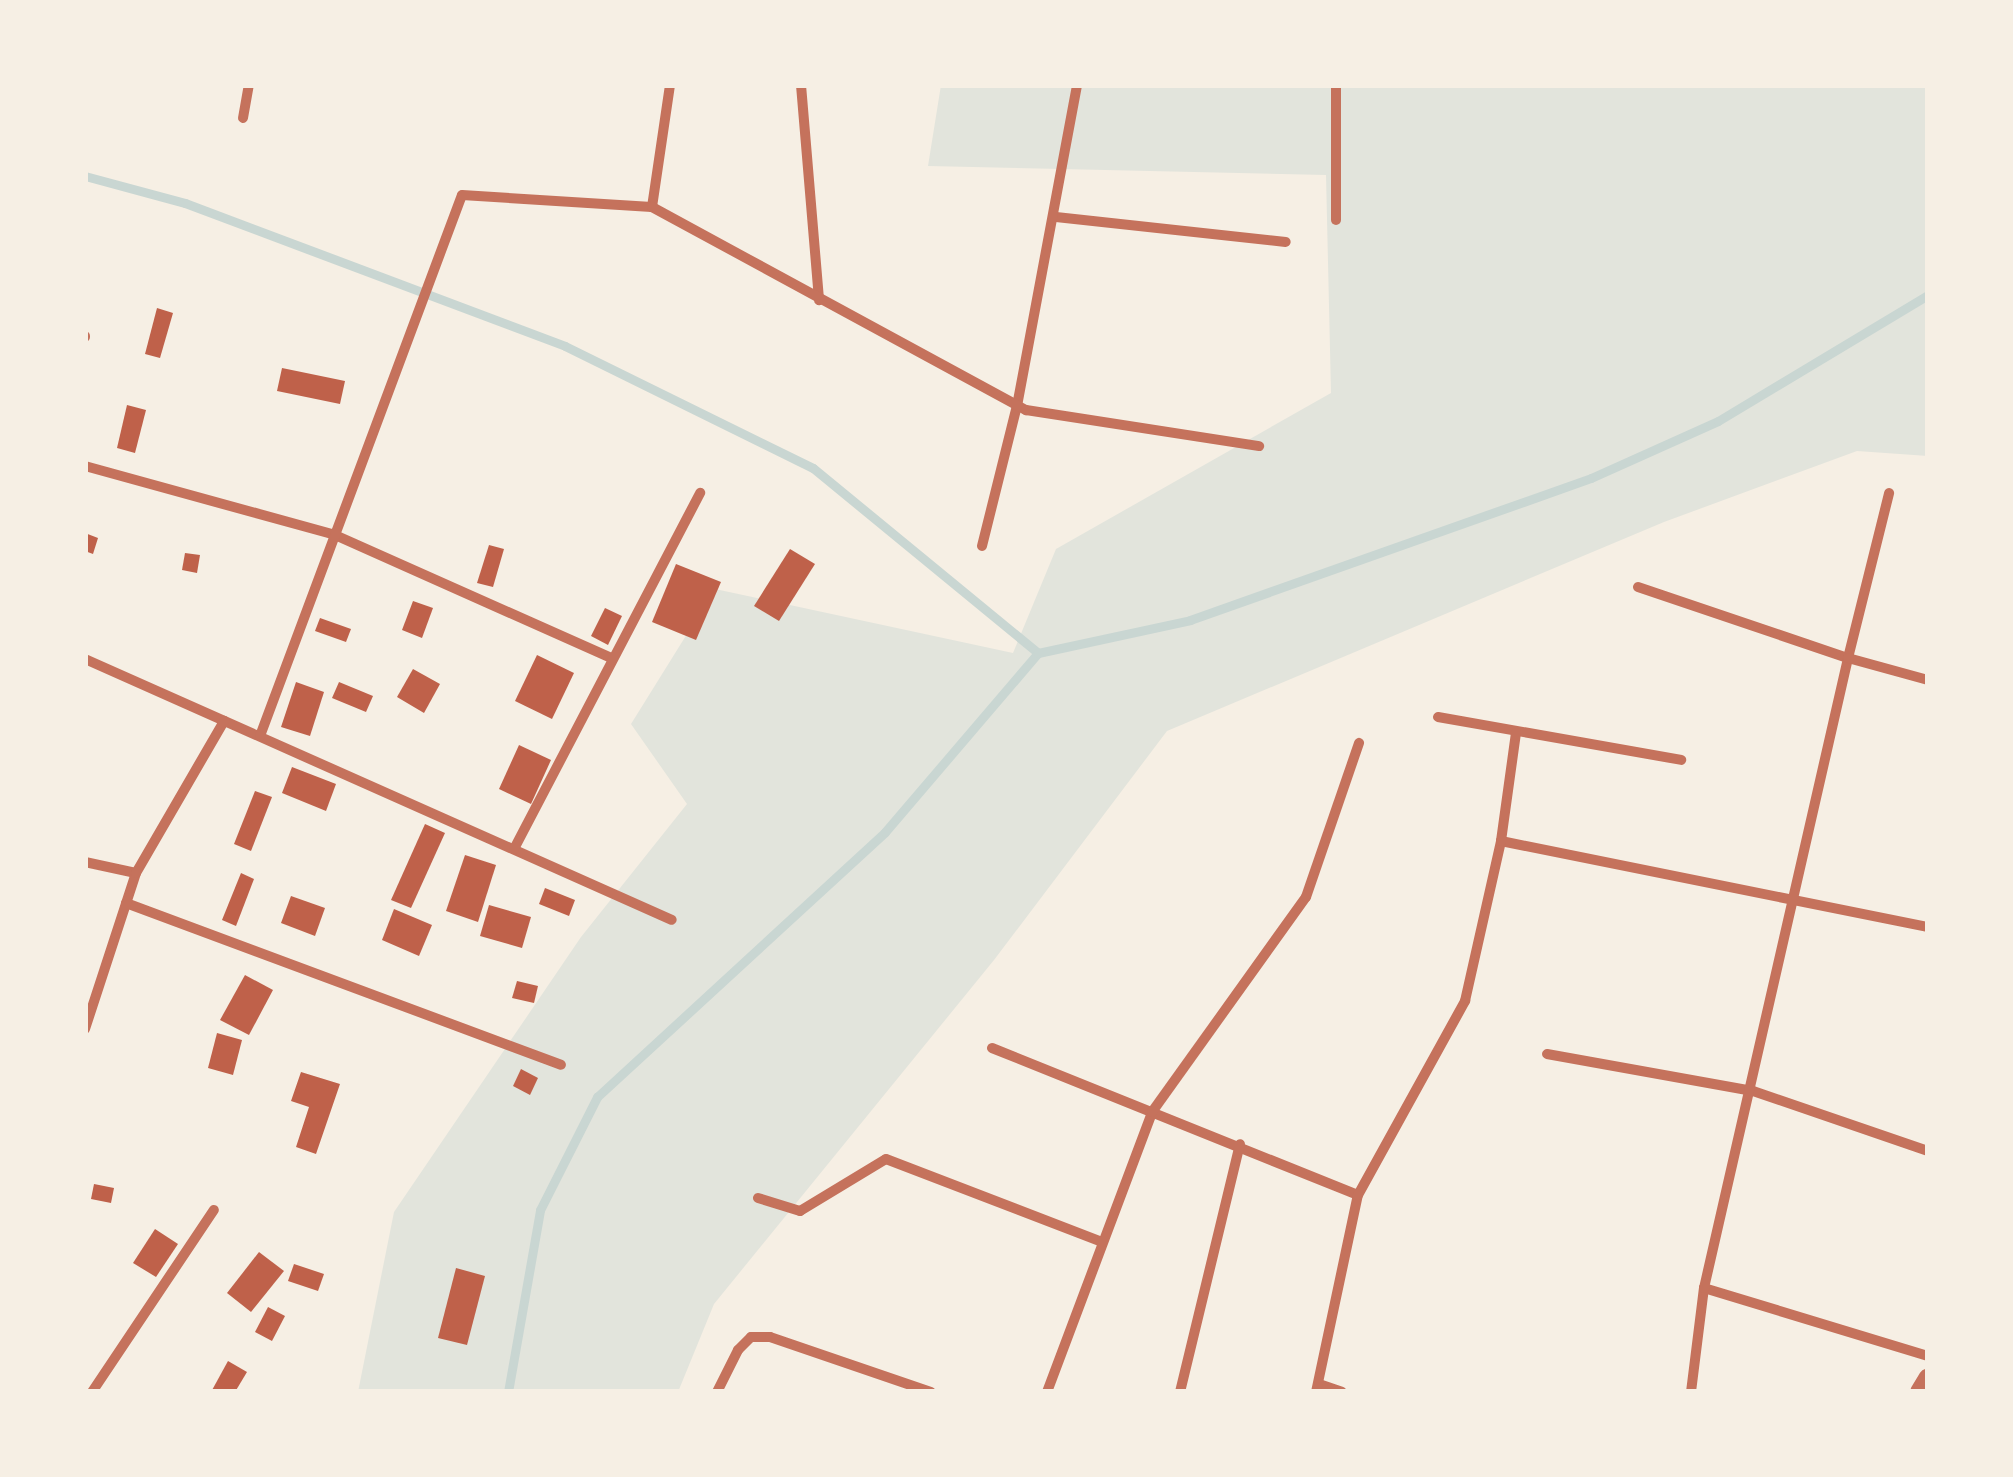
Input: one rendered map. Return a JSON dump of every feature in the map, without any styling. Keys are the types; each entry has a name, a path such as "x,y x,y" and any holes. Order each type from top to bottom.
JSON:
{"street":[{"path":"243,118 249,85"},
{"path":"652,207 670,85"},
{"path":"801,85 820,300"},
{"path":"982,546 1018,406 1056,217 1077,85"},
{"path":"1336,85 1336,220"},
{"path":"260,736 462,194 652,207 1018,406 1258,446"},
{"path":"1056,217 1286,242"},
{"path":"85,466 335,535 613,659"},
{"path":"1691,1392 1704,1288 1753,1092 1793,897 1888,493"},
{"path":"514,850 700,494"},
{"path":"1638,587 1848,658 1928,680"},
{"path":"85,659 672,920"},
{"path":"1438,717 1680,760"},
{"path":"85,1029 136,874 224,721"},
{"path":"1342,1392 1318,1388 1358,1195 1466,1001 1501,842 1516,733"},
{"path":"1047,1392 1100,1241 1152,1112 1306,897 1359,743"},
{"path":"1501,842 1793,897 1928,927"},
{"path":"85,862 136,874"},
{"path":"126,902 560,1065"},
{"path":"992,1048 1240,1144 1358,1195"},
{"path":"1547,1054 1753,1092 1928,1151"},
{"path":"1180,1392 1240,1144"},
{"path":"758,1198 800,1211 886,1159 1100,1241"},
{"path":"85,1387 94,1392 214,1210"},
{"path":"1704,1288 1928,1356"},
{"path":"717,1392 738,1350 750,1337 770,1337 931,1392"},
{"path":"1919,1392 1928,1377"}],"shaded area":[{"path":"941,85 1928,85 1928,456 1857,451 1664,522 1167,731 994,960 714,1304 678,1392 358,1392 394,1212 581,937 687,804 631,724 715,589 1013,653 1056,549 1331,393 1326,175 928,166"}],"building":[{"path":"157,308 173,313 160,358 145,354"},
{"path":"282,368 345,381 340,404 277,391"},
{"path":"127,405 146,410 135,453 117,448"},
{"path":"85,533 98,538 93,554 85,551"},
{"path":"489,545 504,549 493,587 477,583"},
{"path":"790,549 815,564 779,621 754,606"},
{"path":"185,553 200,555 197,573 182,570"},
{"path":"676,564 721,582 696,640 652,622"},
{"path":"413,601 433,608 422,638 402,630"},
{"path":"605,608 622,616 608,645 591,636"},
{"path":"320,618 351,629 346,642 315,631"},
{"path":"537,655 574,673 552,719 515,701"},
{"path":"413,669 440,684 424,713 397,697"},
{"path":"296,682 324,692 310,736 281,727"},
{"path":"339,682 373,696 366,712 332,698"},
{"path":"519,745 551,760 531,804 499,789"},
{"path":"292,767 336,784 326,811 282,793"},
{"path":"255,791 272,797 251,851 234,844"},
{"path":"425,824 445,833 411,908 391,900"},
{"path":"465,855 496,865 478,922 446,911"},
{"path":"241,873 254,879 236,926 222,920"},
{"path":"545,888 575,900 569,916 539,904"},
{"path":"291,896 325,908 315,936 281,923"},
{"path":"489,905 531,917 522,948 480,936"},
{"path":"394,909 432,925 419,956 382,940"},
{"path":"245,975 273,990 249,1035 220,1020"},
{"path":"517,981 538,986 534,1003 512,998"},
{"path":"217,1033 242,1040 233,1075 208,1068"},
{"path":"521,1069 538,1078 530,1095 513,1086"},
{"path":"301,1072 340,1084 316,1154 296,1147 309,1107 291,1101"},
{"path":"94,1184 114,1188 111,1203 91,1199"},
{"path":"155,1229 178,1244 156,1277 133,1263"},
{"path":"259,1252 284,1271 251,1312 227,1293"},
{"path":"294,1264 324,1274 318,1291 288,1281"},
{"path":"456,1268 485,1276 467,1345 438,1338"},
{"path":"268,1307 285,1316 272,1341 255,1332"},
{"path":"228,1361 247,1372 235,1392 211,1392"}],"waterway":[{"path":"85,176 185,203 565,346 813,468 1038,653"},
{"path":"508,1392 540,1210 597,1097 885,832 1038,653 1190,620 1591,478 1718,421 1928,295"}]}
